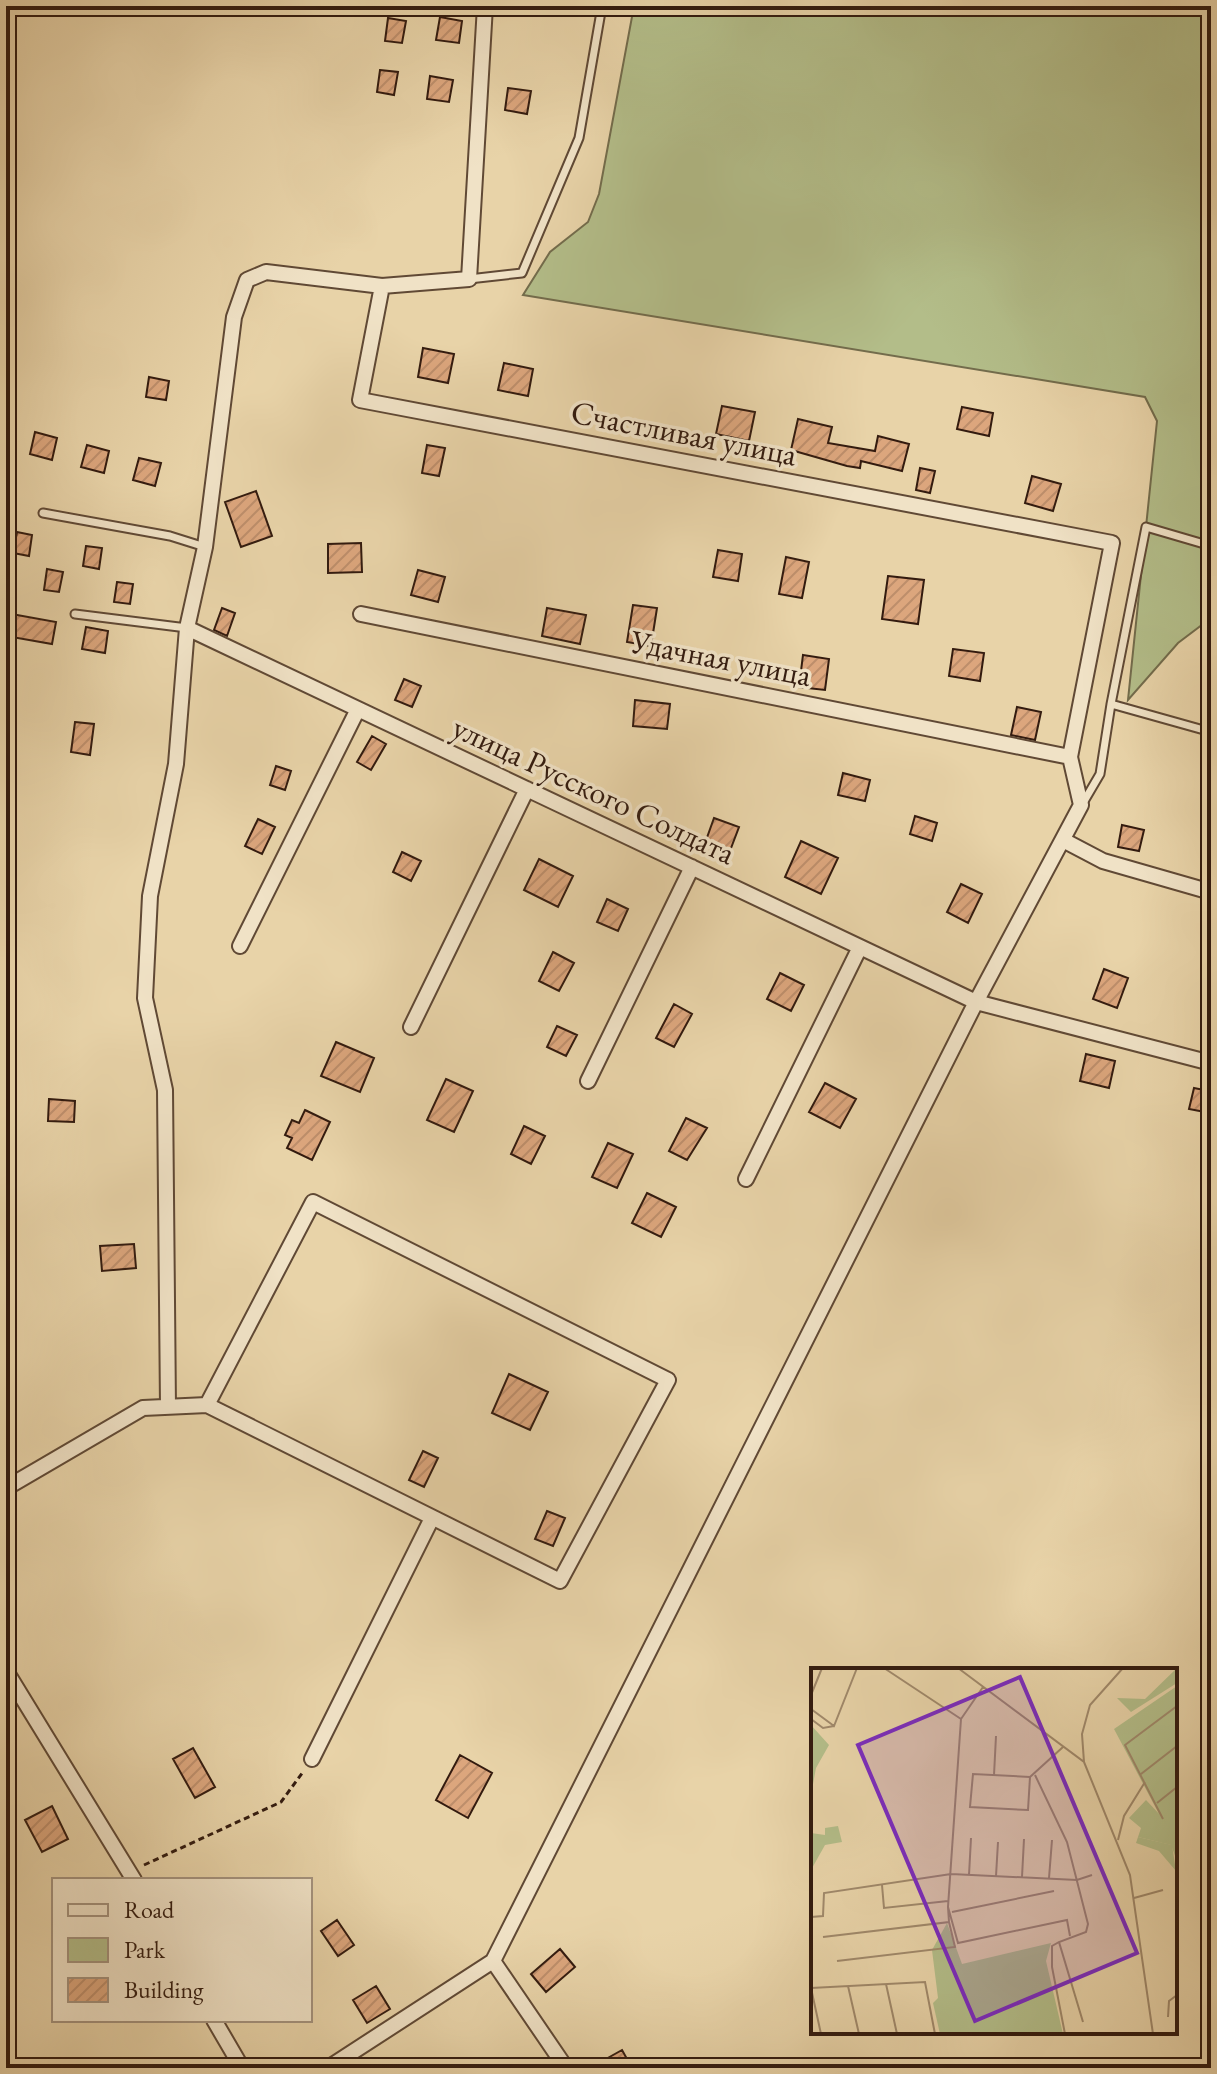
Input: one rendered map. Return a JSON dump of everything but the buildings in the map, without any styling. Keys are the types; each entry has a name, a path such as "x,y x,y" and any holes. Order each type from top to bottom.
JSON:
{"street":[{"path":"168,1407 165,1090 145,998 150,896 176,764 187,628 205,547 234,317 247,280 266,272 382,286 469,279 485,6"},
{"name":"Счастливая улица","path":"382,286 360,400 1112,543 1070,757"},
{"name":"Удачная улица","path":"361,614 1070,757"},
{"name":"улица Русского Солдата","path":"187,628 976,1002 1211,1063"},
{"path":"240,946 358,709"},
{"path":"328,2068 493,1961 976,1002 1081,805 1070,757"},
{"path":"411,1027 527,789"},
{"path":"1063,840 1103,861 1211,892"},
{"path":"588,1081 692,867"},
{"path":"746,1179 860,947"},
{"path":"6,1488 143,1408 207,1405 560,1581 668,1380 313,1202 207,1405"},
{"path":"312,1759 432,1518"},
{"path":"6,1671 132,1876"},
{"path":"493,1961 566,2068"},
{"path":"215,2022 242,2068"}],"lane":[{"path":"469,279 522,273 579,138 602,6"},
{"path":"43,513 170,536 205,547"},
{"path":"1081,805 1100,774 1146,527 1211,546"},
{"path":"75,614 187,628"},
{"path":"1111,704 1211,732"}],"path":[{"path":"132,1876 281,1802 312,1759"}],"green space":[{"path":"634,6 1211,6 1211,618 1178,643 1128,700 1157,421 1145,397 523,295 550,252 588,222 599,194"}]}
